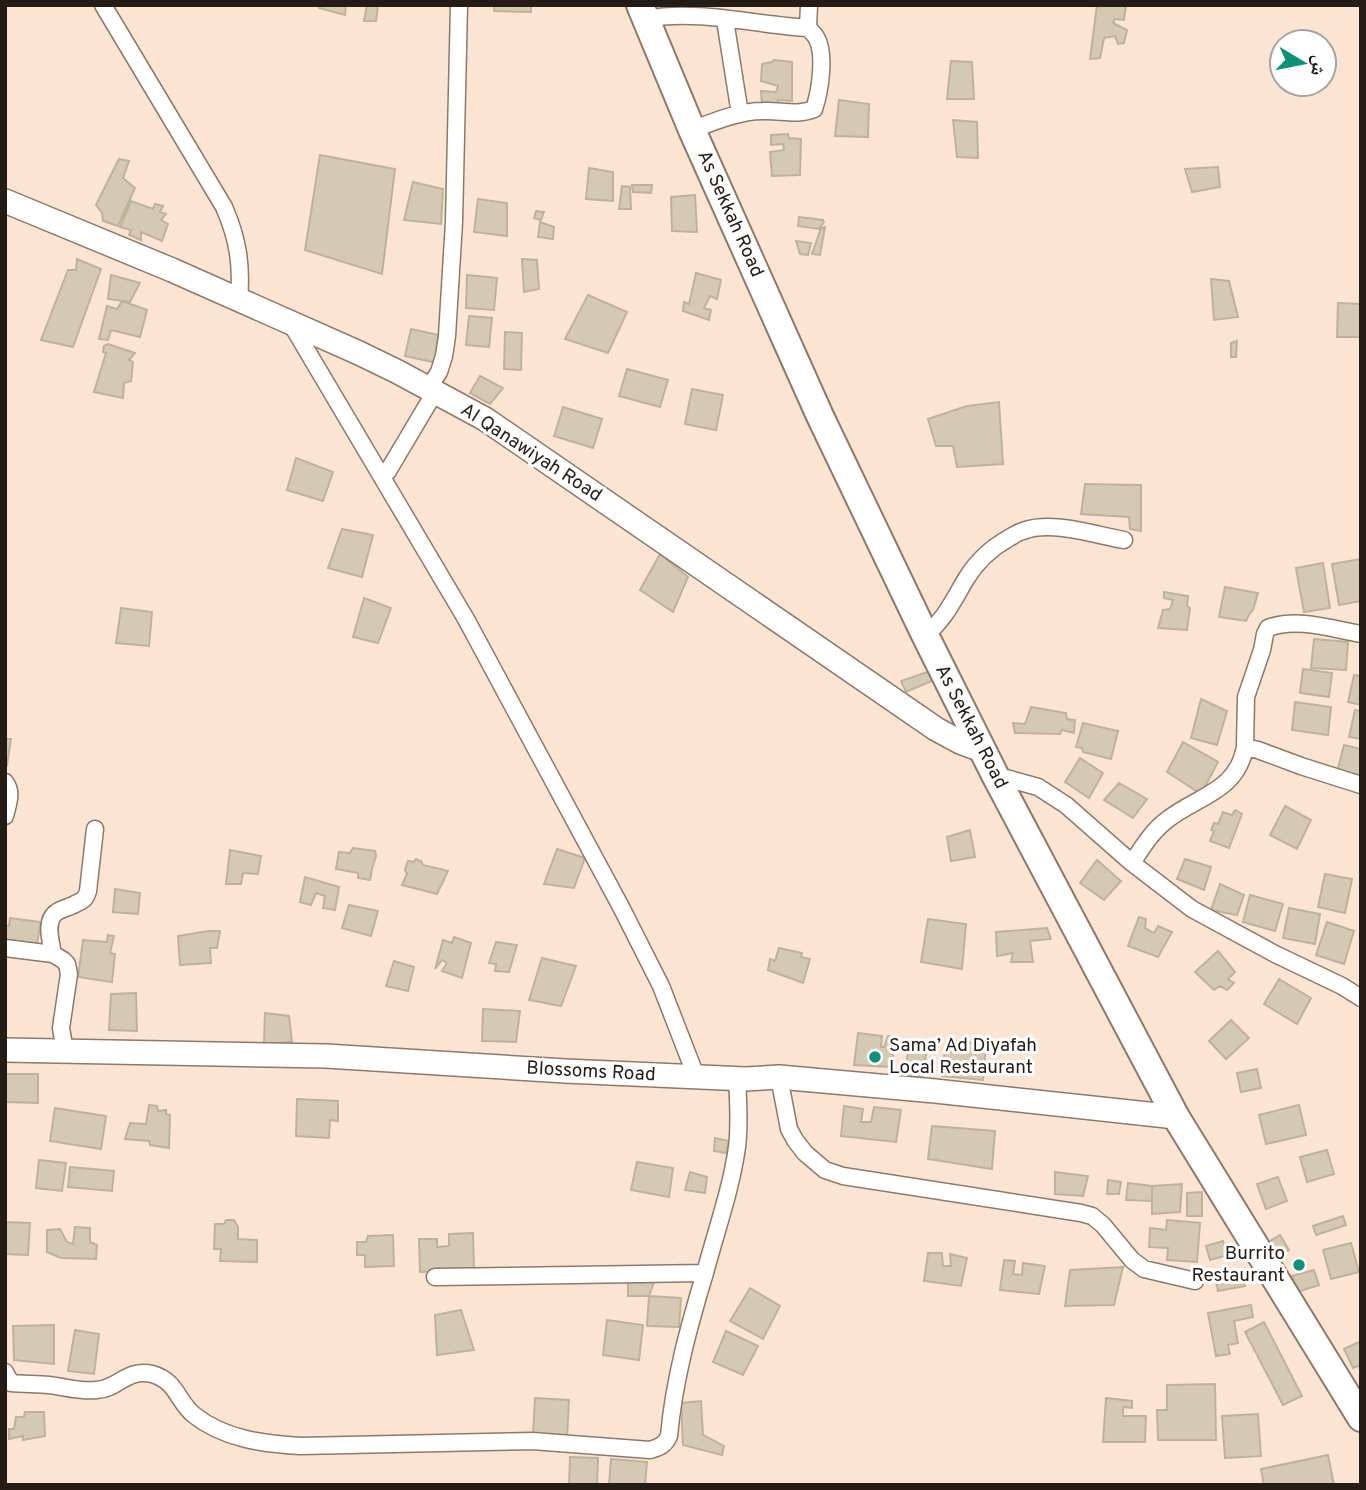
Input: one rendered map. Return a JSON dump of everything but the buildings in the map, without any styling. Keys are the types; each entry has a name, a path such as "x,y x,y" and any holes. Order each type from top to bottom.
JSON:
{"main road":[{"name":"As Sekkah Road","path":"643,12 692,130 820,416 995,775 1176,1117 1361,1418"}],"street":[{"path":"103,5 224,207 233,227 238,249 241,275 239,299"},
{"path":"383,477 431,391 444,356 454,222 459,5"},
{"path":"808,29 809,5"},
{"path":"643,12 808,29 816,37 822,53 814,109 805,113 763,110 724,118 692,130"},
{"path":"725,20 740,114"},
{"name":"Al Qanawiyah Road","path":"5,201 290,322 398,372 485,419 936,729 960,743 984,751"},
{"path":"290,322 466,619 661,986 696,1076"},
{"path":"925,635 947,612 968,575 985,555 996,545 1023,531 1053,527 1125,540"},
{"path":"1132,863 1147,840 1166,820 1217,790 1238,769 1245,747 1246,697 1268,628 1277,624 1300,623 1361,634"},
{"path":"1245,747 1361,785"},
{"path":"995,775 1038,787 1066,805 1132,863 1192,909 1361,998"},
{"path":"5,782 10,793 5,816"},
{"path":"53,954 51,917 86,897 95,829"},
{"path":"5,948 53,954 67,964 69,974 61,1028 65,1051"},
{"name":"Blossoms Road","path":"5,1050 326,1056 565,1071 779,1077 1176,1117"},
{"path":"5,1372 11,1383 81,1390 101,1390 136,1373 150,1373 171,1384 192,1414 216,1428 243,1439 272,1444 314,1446 532,1441 650,1450 665,1443 669,1436 677,1376 727,1199 737,1144 737,1077"},
{"path":"779,1077 789,1129 805,1153 825,1170 843,1176 1092,1216 1132,1260 1144,1269 1195,1281"},
{"path":"435,1277 704,1273"}],"place":[{"name":"Sama’ Ad Diyafah Local Restaurant","path":"875,1057"},
{"name":"Burrito Restaurant","path":"1299,1265"}]}
